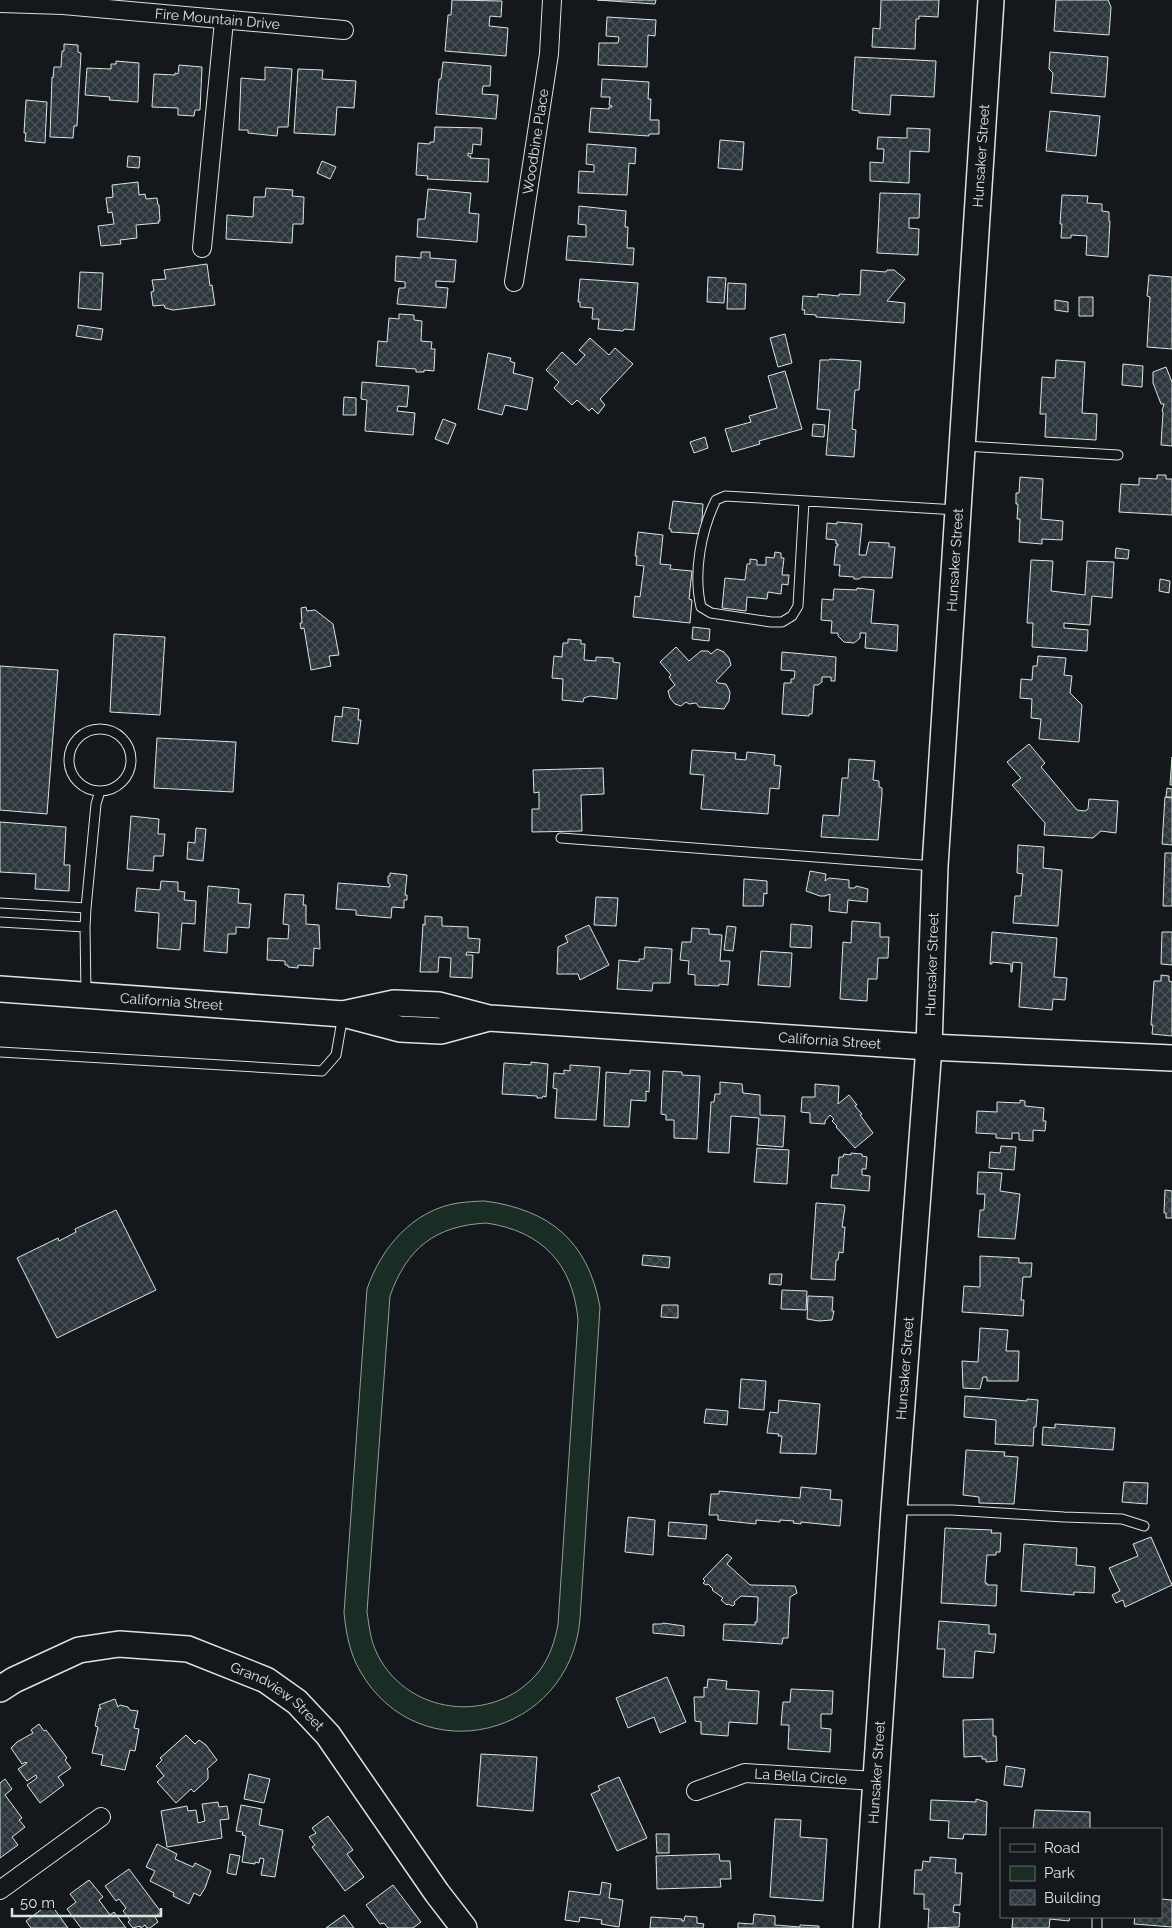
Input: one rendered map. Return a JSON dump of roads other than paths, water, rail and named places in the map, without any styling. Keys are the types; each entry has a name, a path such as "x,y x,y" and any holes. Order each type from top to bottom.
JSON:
{"main road":[{"name":"Hunsaker Street","path":"866,1928 894,1510 929,1048 934,866 991,0"},
{"name":"California Street","path":"0,989 343,1014 394,1003 439,1005 489,1018 929,1048 1172,1058"},
{"name":"Grandview Street","path":"0,1689 14,1680 79,1650 119,1644 188,1649 266,1680 297,1702 328,1735 437,1893 464,1928"}],"street":[{"name":"Woodbine Place","path":"514,282 549,54 552,0"},
{"name":"Fire Mountain Drive","path":"0,3 63,5 224,21 344,30"},
{"path":"202,248 224,21"},
{"name":"La Bella Circle","path":"696,1791 745,1773 876,1781"},
{"path":"0,1890 101,1817"}],"lane":[{"path":"962,446 1118,455"},
{"path":"804,501 798,606 792,616 782,622 761,621 711,613 701,607 698,580 701,548 709,515 716,500 725,496 958,510"},
{"path":"94,729 114,732 123,738 129,747 132,757 131,766 124,781 117,786 100,791 90,790 74,778 70,769 69,759 76,739 94,729"},
{"path":"86,994 86,908 96,804 100,791"},
{"path":"561,838 934,866"},
{"path":"0,903 86,908"},
{"path":"0,922 85,927"},
{"path":"0,1052 322,1071 336,1055 343,1014"},
{"path":"894,1510 952,1510 1122,1519 1144,1526"}]}
